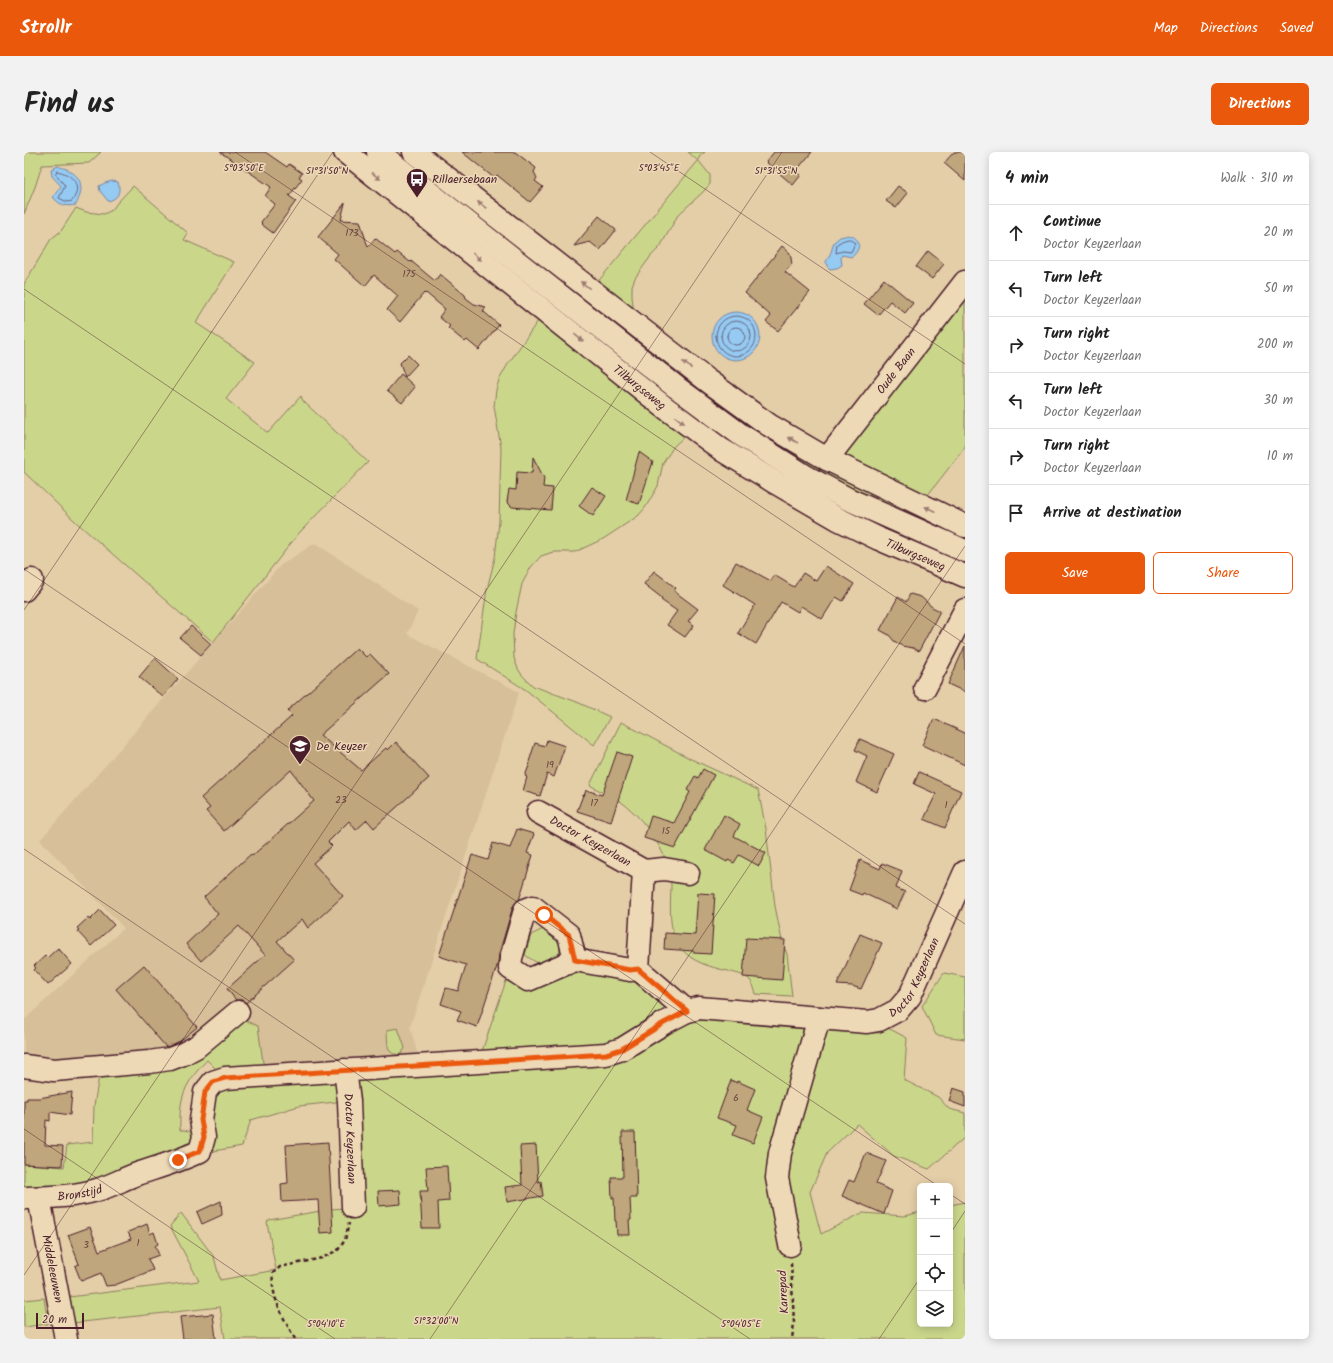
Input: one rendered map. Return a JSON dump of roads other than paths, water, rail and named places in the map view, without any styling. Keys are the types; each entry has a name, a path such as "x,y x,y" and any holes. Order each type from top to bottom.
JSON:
{"street":[{"name":"Tilburgseweg","path":"345,152 663,406 722,450 844,523 965,576"},
{"name":"Tilburgseweg","path":"378,152 676,388 741,435 828,489 884,516 965,551"},
{"path":"414,152 732,399 769,425 827,459 965,526"},
{"name":"Oude Baan","path":"827,459 965,282"},
{"path":"925,688 965,610"},
{"name":"Doctor Keyzerlaan","path":"538,812 644,871 664,870 688,873"},
{"name":"Doctor Keyzerlaan","path":"638,969 644,871"},
{"name":"Doctor Keyzerlaan","path":"133,1175 200,1151 204,1137 201,1120 205,1092 213,1082 225,1078 606,1054 622,1049 664,1023 687,1011 699,1008 867,1022 879,1020 898,1010 910,996 965,872"},
{"path":"575,960 630,970 638,969 687,1011"},
{"path":"24,1066 54,1070 170,1059 196,1047 238,1012"},
{"path":"790,1245 777,1178 780,1153 819,1018"},
{"name":"Doctor Keyzerlaan","path":"345,1070 349,1101 353,1207"},
{"name":"Bronstijd","path":"31,1198 75,1195 117,1183 133,1175"},
{"name":"Middeleeuwen","path":"31,1198 66,1339"}],"water":[{"path":"58,166 69,170 78,178 80,182 81,191 76,205 63,205 53,197 61,186 52,176 51,169"},
{"path":"112,181 118,182 119,192 114,199 108,201 100,191 99,186"},
{"path":"849,235 856,239 859,244 857,251 852,257 842,255 842,265 837,268 830,269 826,262 834,242 840,237"},
{"path":"731,312 741,312 753,319 760,331 760,341 753,353 741,360 731,360 723,356 716,349 712,341 712,331 716,323 723,316"}],"place":[{"name":"Rillaersebaan","path":"417,198"},
{"name":"De Keyzer","path":"300,766"}]}
